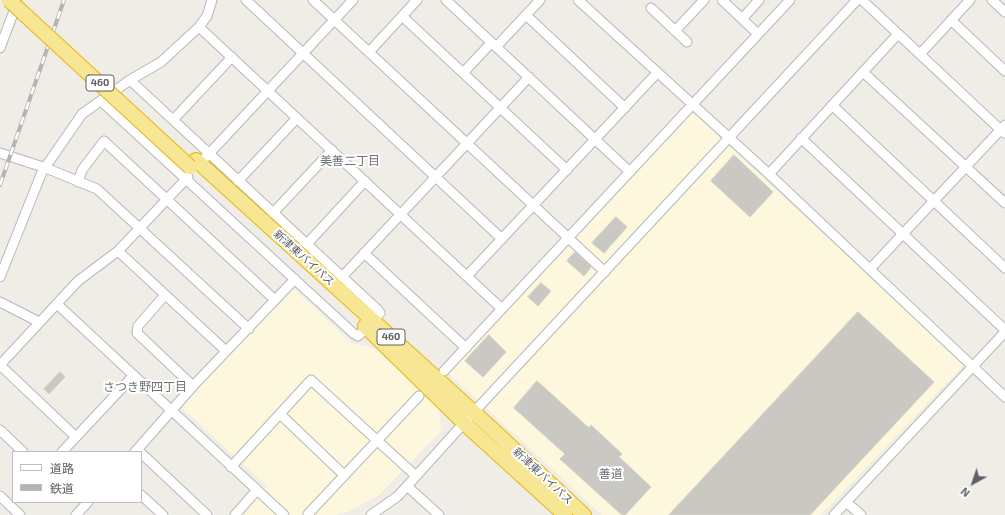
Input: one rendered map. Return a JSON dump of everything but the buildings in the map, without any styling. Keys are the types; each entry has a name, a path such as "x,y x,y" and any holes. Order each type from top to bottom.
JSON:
{"highway":[{"name":"新津東バイパス","path":"9,0 196,166 370,324 469,418 565,515"},
{"name":"新津東バイパス","path":"24,0 196,166"},
{"name":"新津東バイパス","path":"469,418 584,515"}],"street":[{"path":"0,48 4,24 18,0"},
{"path":"0,277 42,172 82,114 130,80 162,62 199,26 207,16 212,0"},
{"path":"246,0 502,239"},
{"path":"313,0 605,272"},
{"path":"76,437 0,365 78,281 118,251 196,166 354,0"},
{"path":"369,52 417,0"},
{"path":"446,0 630,172"},
{"path":"463,73 526,15 540,0"},
{"path":"578,0 769,174 1005,397"},
{"path":"675,31 704,0"},
{"path":"722,0 758,34"},
{"path":"742,19 759,0"},
{"path":"444,371 790,0"},
{"path":"371,515 389,504 407,486 857,0"},
{"path":"862,0 1004,130 966,167 870,269"},
{"path":"920,54 970,0"},
{"path":"992,0 1005,12"},
{"path":"651,8 687,42"},
{"path":"526,15 625,108"},
{"path":"402,16 567,170"},
{"path":"951,20 1005,71"},
{"path":"199,26 502,309"},
{"path":"769,174 898,34"},
{"path":"173,120 232,57"},
{"path":"863,72 1005,203"},
{"path":"467,276 657,73"},
{"path":"342,277 529,77"},
{"path":"101,101 196,166 295,279 358,336 380,313 378,310 238,181 196,166 173,120 130,80"},
{"path":"832,105 1005,268"},
{"path":"238,181 297,118"},
{"path":"801,138 1005,331 973,368 834,515"},
{"path":"78,182 82,170 104,141 275,300"},
{"path":"273,213 332,150"},
{"path":"0,154 46,168 97,189 249,329"},
{"path":"307,244 365,181"},
{"path":"118,251 226,351"},
{"path":"364,253 466,348"},
{"path":"139,451 171,410 295,279"},
{"path":"165,295 138,326 137,332 193,386"},
{"path":"0,302 39,322"},
{"path":"57,304 284,515"},
{"path":"63,451 134,375"},
{"path":"231,467 311,380 416,476"},
{"path":"308,514 419,396"},
{"path":"280,414 344,475"},
{"path":"0,430 22,451"},
{"path":"142,456 207,515"},
{"path":"407,486 439,515"},
{"path":"235,515 257,490"},
{"path":"0,496 12,503"},
{"path":"142,496 163,515"},
{"path":"846,502 861,515"},
{"path":"76,515 87,503"},
{"path":"14,504 20,515"}],"shaded area":[{"path":"691,111 964,365 821,515 602,515 447,372"},
{"path":"290,289 294,289 352,343 374,348 439,407 441,431 379,495 348,512 337,515 239,515 267,486 182,408 182,405"}],"railway":[{"path":"0,185 64,0"}],"district":[{"name":"美善二丁目","path":"350,161"},
{"name":"さつき野四丁目","path":"145,387"},
{"name":"善道","path":"611,474"}]}
